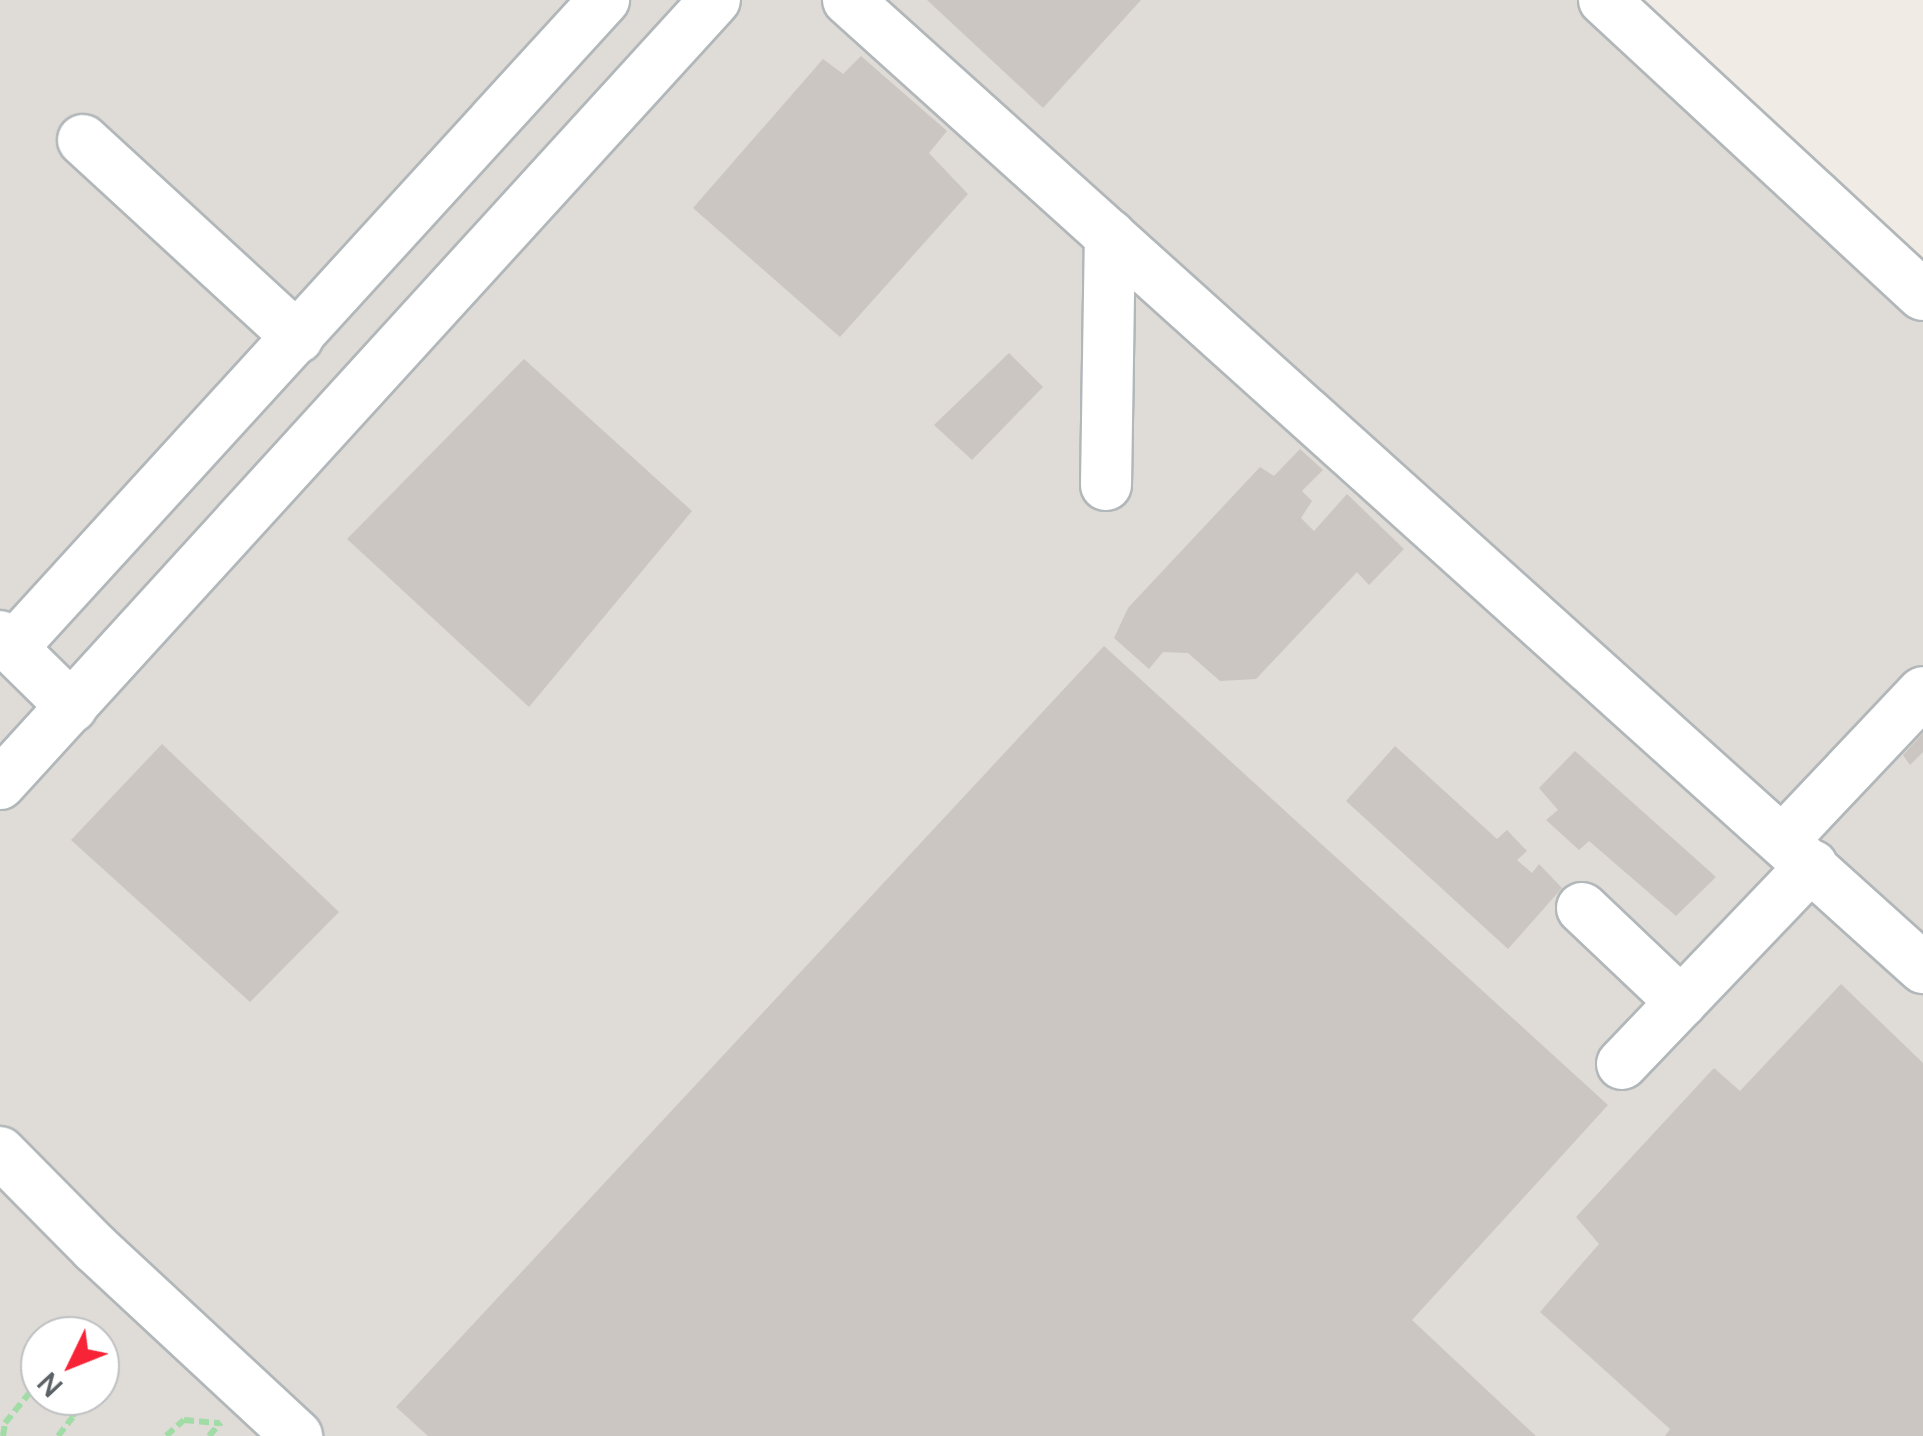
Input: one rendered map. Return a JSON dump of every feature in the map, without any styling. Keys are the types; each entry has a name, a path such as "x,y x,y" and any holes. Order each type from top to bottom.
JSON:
{"lane":[{"path":"72,706 6,642 298,338 604,0"},
{"path":"0,784 715,0"},
{"path":"848,0 1923,968"},
{"path":"1604,0 1923,295"},
{"path":"83,140 298,338"},
{"path":"1106,485 1110,235"},
{"path":"1622,1064 1681,1002 1923,692"},
{"path":"1582,908 1681,1002"},
{"path":"0,1152 95,1248 297,1436"}],"path":[{"path":"4,1436 5,1423 20,1405"},
{"path":"58,1436 73,1416"},
{"path":"166,1436 184,1420 220,1423 209,1436"}],"shaded area":[{"path":"0,0 1643,0 1923,259 1923,1436 0,1436"}],"building":[{"path":"927,0 1141,0 1043,108"},
{"path":"861,56 947,131 929,153 968,194 840,337 693,208 823,59 843,74"},
{"path":"1009,353 1043,387 972,460 934,425"},
{"path":"524,359 692,511 529,707 347,539"},
{"path":"1300,449 1323,470 1302,491 1312,501 1301,518 1314,531 1347,494 1404,549 1369,585 1357,572 1256,679 1220,681 1188,653 1163,652 1149,669 1114,638 1128,608 1260,467 1274,476"},
{"path":"1104,646 1608,1105 1412,1320 1536,1436 428,1436 396,1407"},
{"path":"1923,733 1923,752 1910,765 1903,755"},
{"path":"162,744 339,912 250,1002 71,840"},
{"path":"1395,746 1497,839 1507,830 1527,851 1517,860 1532,873 1539,864 1562,888 1508,949 1346,801"},
{"path":"1575,751 1716,877 1676,916 1589,841 1579,850 1546,820 1558,810 1539,788"},
{"path":"1841,984 1923,1063 1923,1436 1665,1436 1670,1429 1540,1312 1599,1244 1576,1217 1714,1068 1740,1091"}]}
